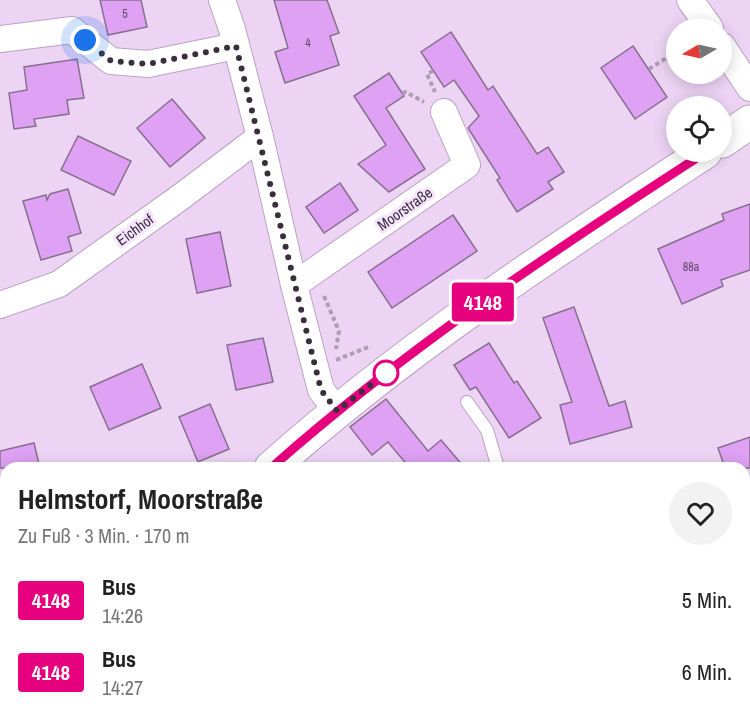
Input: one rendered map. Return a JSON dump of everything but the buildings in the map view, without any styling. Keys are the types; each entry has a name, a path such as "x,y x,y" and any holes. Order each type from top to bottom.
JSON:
{"main road":[{"path":"732,134 750,122"},
{"path":"278,462 337,411 397,364 548,256 690,162"}],"street":[{"path":"222,0 260,137 321,390 337,411"},
{"path":"690,0 703,18"},
{"path":"0,39 72,30 111,61 148,64 236,46"},
{"path":"732,61 750,88"},
{"name":"Moorstraße","path":"294,285 467,165 444,112"},
{"name":"Eichhof","path":"0,305 59,284 260,137"}],"lane":[{"path":"467,402 487,430 496,462"}],"path":[{"path":"649,69 666,58"}],"bus line":[{"name":"4148","path":"278,462 337,411 397,364 548,256 691,162"}],"route":[{"path":"85,40 111,61 148,64 236,46 321,390 337,411 386,373"}]}
